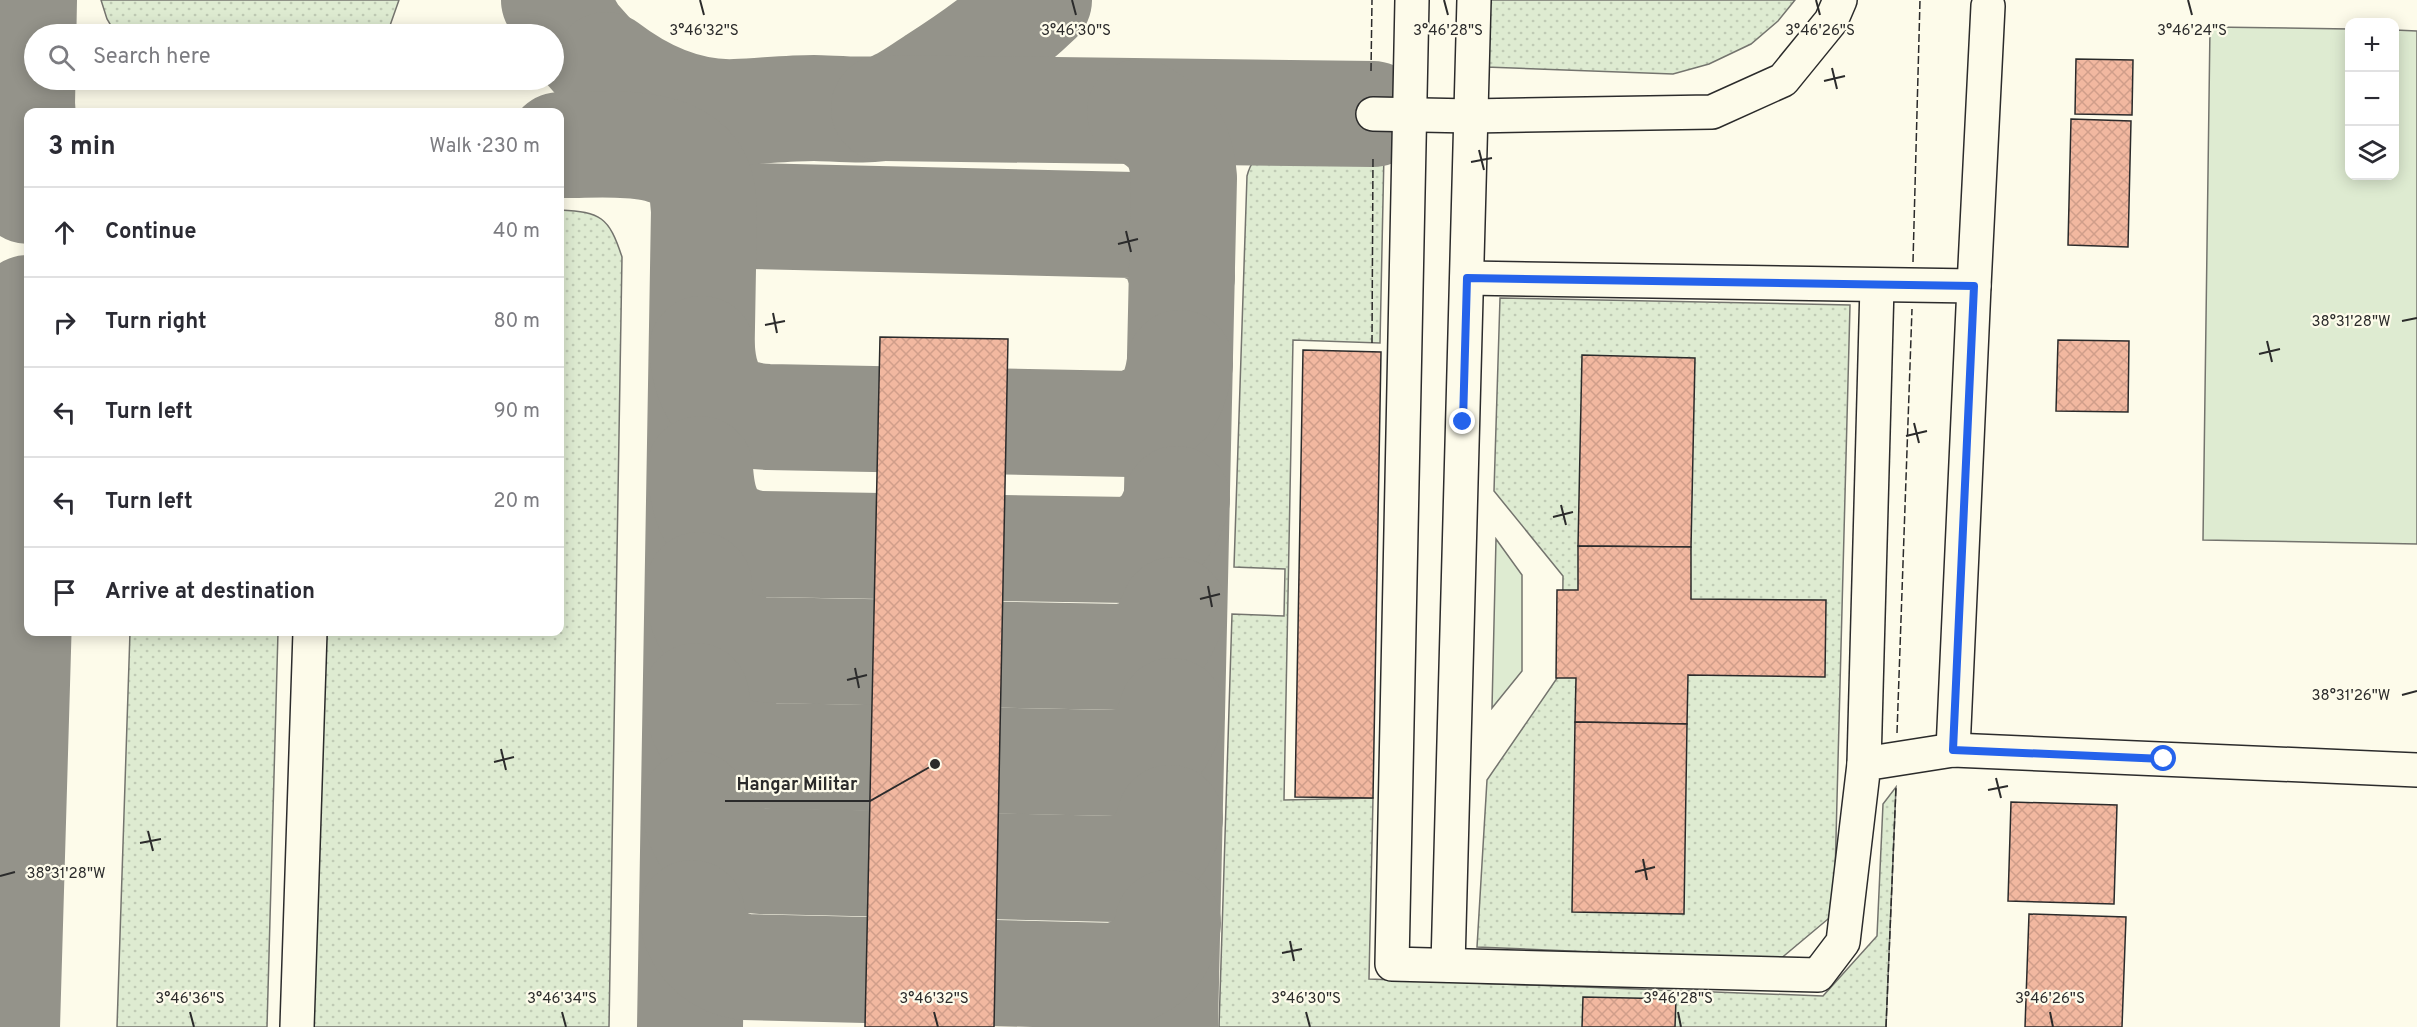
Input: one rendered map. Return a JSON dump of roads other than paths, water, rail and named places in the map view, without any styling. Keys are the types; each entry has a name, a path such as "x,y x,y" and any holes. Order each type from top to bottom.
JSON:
{"lane":[{"path":"1412,0 1392,963 1818,975 1843,942 1864,764 1877,286"},
{"path":"1448,965 1474,0"},
{"path":"1372,114 1471,116 1712,112 1783,80 1831,21 1840,0"},
{"path":"1953,750 1988,6"},
{"path":"1467,278 1974,286"},
{"path":"297,1027 310,636"},
{"path":"1864,764 1953,750 2417,770"}],"place":[{"name":"Hangar Militar","path":"935,764"}]}
